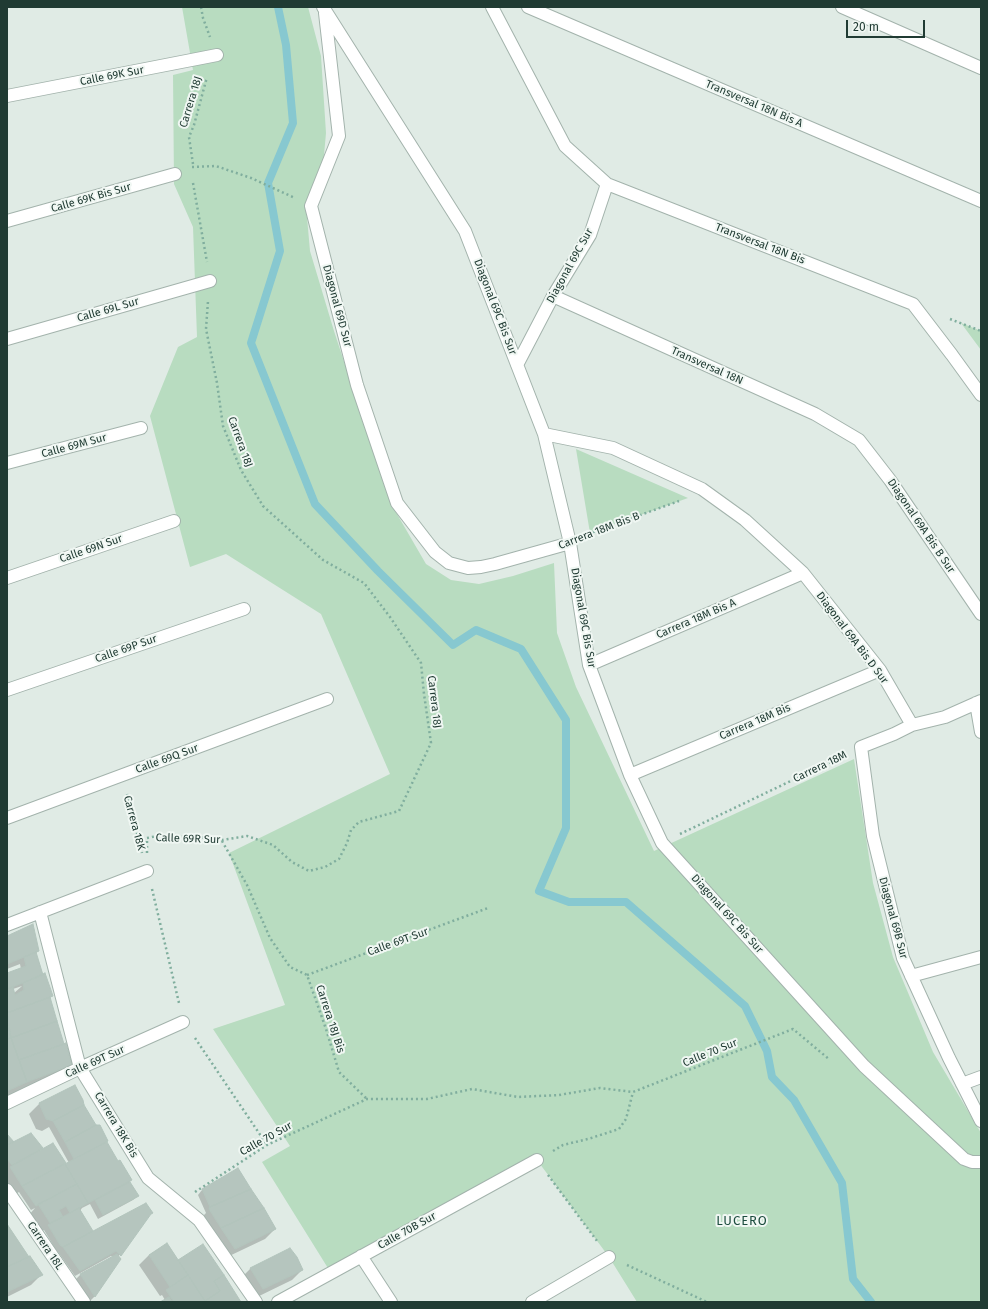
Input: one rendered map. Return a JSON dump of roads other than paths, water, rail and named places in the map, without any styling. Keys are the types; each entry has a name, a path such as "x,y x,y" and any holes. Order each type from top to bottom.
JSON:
{"street":[{"path":"492,7 565,146 607,184"},
{"name":"Transversal 18N Bis A","path":"528,7 981,201"},
{"path":"842,7 981,68"},
{"name":"Diagonal 69C Bis Sur","path":"324,8 465,231 544,434 570,544 589,665 630,775 662,842 864,1066 964,1159 972,1162 981,1162"},
{"name":"Diagonal 69D Sur","path":"324,8 339,136 311,206 357,385 397,503 435,552 449,563 468,568"},
{"name":"Calle 69K Sur","path":"7,96 217,55"},
{"name":"Calle 69K Bis Sur","path":"7,221 175,174"},
{"name":"Diagonal 69C Sur","path":"517,365 553,296 590,235 607,184"},
{"name":"Transversal 18N Bis","path":"607,184 913,304 981,395"},
{"name":"Calle 69L Sur","path":"7,340 210,281"},
{"name":"Transversal 18N","path":"553,296 815,414 860,440"},
{"name":"Calle 69M Sur","path":"7,463 141,428"},
{"name":"Diagonal 69A Bis D Sur","path":"544,434 614,448 702,489 745,520 803,574 880,670 912,725"},
{"name":"Diagonal 69A Bis B Sur","path":"860,440 890,480 981,614"},
{"name":"Calle 69N Sur","path":"7,578 174,521"},
{"name":"Carrera 18M Bis B","path":"468,568 495,564 570,544"},
{"name":"Carrera 18M Bis A","path":"589,665 803,574"},
{"name":"Calle 69P Sur","path":"7,690 244,609"},
{"name":"Carrera 18M Bis","path":"630,775 880,670"},
{"name":"Calle 69Q Sur","path":"7,818 327,699"},
{"path":"912,725 944,717 978,702 981,732"},
{"name":"Diagonal 69B Sur","path":"912,725 861,747 873,836 903,958 949,1058 981,1121"},
{"path":"7,926 147,871"},
{"name":"Carrera 18K Bis","path":"40,912 80,1068 148,1178 199,1220 256,1302"},
{"path":"911,976 981,957"},
{"name":"Calle 69T Sur","path":"7,1103 80,1068 183,1022"},
{"path":"962,1084 981,1077"},
{"name":"Calle 70B Sur","path":"278,1302 537,1160"},
{"name":"Carrera 18L","path":"7,1190 84,1302"},
{"path":"361,1256 390,1302"},
{"path":"532,1302 609,1257"}],"waterway":[{"path":"278,7 286,45 293,123 268,183 280,251 251,343 315,504 378,571 453,645 476,630 521,649 566,720 566,828 539,891 569,902 626,902 745,1006 767,1051 772,1077 794,1100 842,1183 853,1279 871,1302"}],"district":[{"name":"LUCERO","path":"742,1221"}]}
